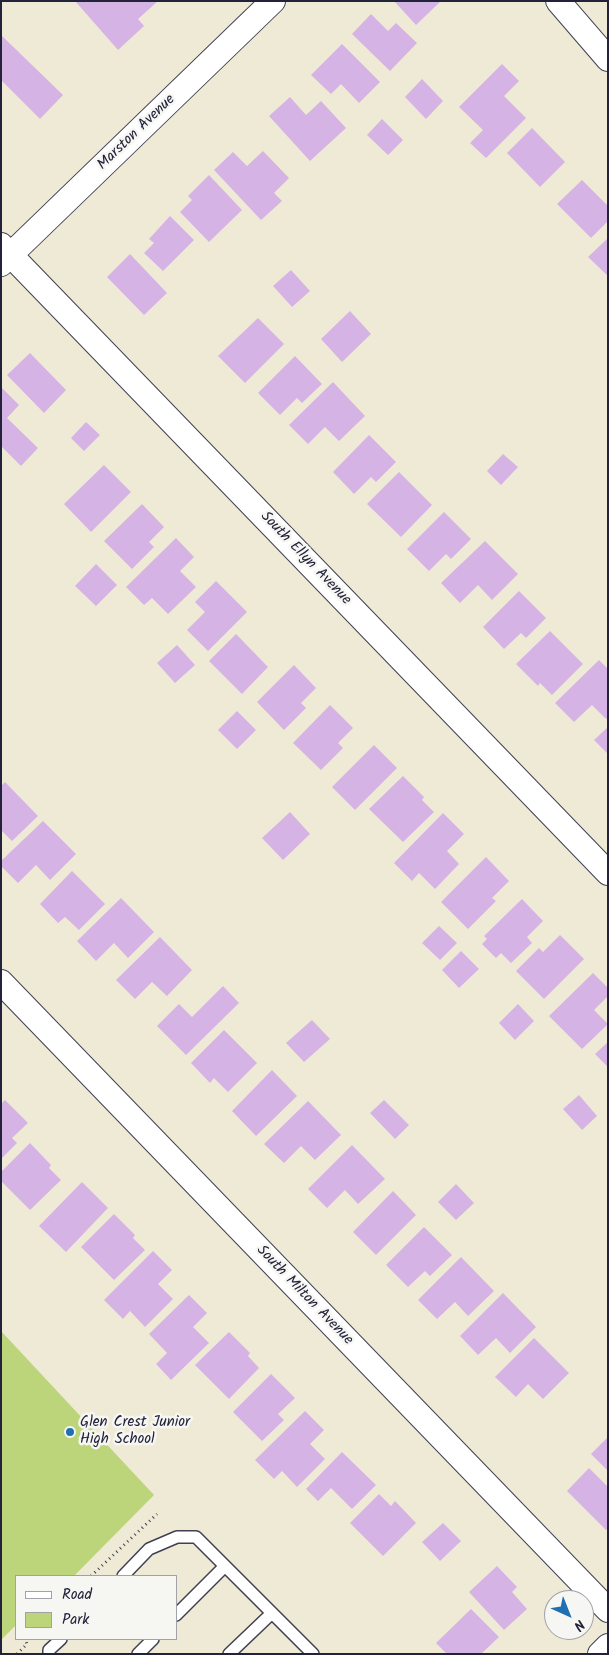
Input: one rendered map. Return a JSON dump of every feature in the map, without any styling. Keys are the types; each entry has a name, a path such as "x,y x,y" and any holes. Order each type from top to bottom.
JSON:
{"street":[{"name":"Marston Avenue","path":"4,255 273,1"},
{"path":"558,1 608,59"},
{"name":"South Ellyn Avenue","path":"4,255 608,873"},
{"name":"South Milton Avenue","path":"1,982 608,1610"},
{"path":"600,1654 608,1646"}],"lane":[{"path":"124,1575 150,1549 177,1537 196,1537 313,1654"},
{"path":"178,1613 226,1566"},
{"path":"229,1654 272,1613"},
{"path":"49,1654 49,1650 60,1640"},
{"path":"138,1654 152,1640"}],"path":[{"path":"92,1575 157,1514"},
{"path":"17,1654 27,1644 25,1640"}],"green space":[{"path":"1,1331 154,1495 75,1575 15,1575 15,1626 1,1640"}],"building":[{"path":"75,1 158,1 138,19 144,26 118,50"},
{"path":"394,1 441,1 416,25"},
{"path":"371,14 388,31 396,23 417,43 390,71 352,34"},
{"path":"1,35 63,95 40,119 1,80"},
{"path":"342,44 380,82 359,103 341,84 331,94 311,75"},
{"path":"502,64 519,81 504,96 526,118 486,158 470,143 483,130 459,107"},
{"path":"422,79 443,101 426,119 405,97"},
{"path":"290,97 306,115 321,101 346,128 310,161 269,116"},
{"path":"382,119 403,140 388,155 367,135"},
{"path":"532,128 565,162 540,187 507,153"},
{"path":"263,151 289,178 274,193 282,201 261,220 214,170 233,152 247,166"},
{"path":"209,175 242,210 209,242 180,212 192,200 188,196"},
{"path":"582,180 608,206 608,221 591,238 557,204"},
{"path":"170,216 194,240 163,271 144,253 154,243 149,239"},
{"path":"608,238 608,276 588,257"},
{"path":"130,254 167,293 144,315 107,277"},
{"path":"291,270 310,291 292,307 273,286"},
{"path":"350,311 371,334 342,362 321,339"},
{"path":"258,318 284,344 245,383 218,356"},
{"path":"30,353 66,390 44,413 7,375"},
{"path":"295,356 322,384 302,403 297,398 280,415 258,393"},
{"path":"333,382 365,416 339,441 325,427 308,444 289,425"},
{"path":"1,387 19,405 7,418 38,448 21,466 1,446"},
{"path":"86,422 100,435 84,451 71,438"},
{"path":"369,435 396,462 376,482 371,477 354,494 333,472"},
{"path":"503,454 518,467 501,485 487,471"},
{"path":"104,465 131,492 91,532 64,504"},
{"path":"399,472 432,505 401,537 367,504"},
{"path":"142,504 164,527 149,542 154,547 132,569 104,541"},
{"path":"444,512 471,539 451,559 446,554 429,571 407,549"},
{"path":"176,538 194,557 180,571 196,587 168,614 152,598 144,605 126,587"},
{"path":"485,541 518,574 492,600 478,585 460,603 441,583"},
{"path":"96,564 117,585 96,606 75,586"},
{"path":"216,581 247,612 208,651 187,630 205,612 195,602"},
{"path":"519,591 546,618 526,638 521,633 504,649 483,627"},
{"path":"550,631 583,664 552,695 540,683 538,686 516,664"},
{"path":"236,634 268,667 242,694 209,661"},
{"path":"177,645 195,665 175,683 157,663"},
{"path":"599,660 608,669 608,717 606,719 592,705 574,722 555,703"},
{"path":"294,665 316,688 301,703 306,708 284,730 257,702"},
{"path":"330,705 353,728 338,743 343,748 321,770 293,743"},
{"path":"237,711 256,730 237,749 218,730"},
{"path":"608,727 608,754 594,740"},
{"path":"374,745 397,768 355,810 332,787"},
{"path":"403,776 424,797 422,800 434,812 403,842 369,809"},
{"path":"5,782 38,816 12,841 1,830 1,786"},
{"path":"290,812 310,834 283,860 262,838"},
{"path":"443,813 464,834 447,851 459,864 435,889 419,873 412,881 394,863"},
{"path":"43,821 76,854 50,880 36,865 18,883 1,866 1,861"},
{"path":"486,857 509,881 492,898 496,901 468,929 441,902"},
{"path":"72,871 105,904 79,930 65,917 58,923 40,904"},
{"path":"121,898 154,932 128,958 114,943 96,961 77,941"},
{"path":"522,899 543,921 527,937 532,943 511,963 501,953 496,958 482,944 487,939 484,936"},
{"path":"439,926 457,943 440,960 422,943"},
{"path":"560,935 584,959 544,999 516,971 539,948 543,952"},
{"path":"160,937 192,970 167,996 152,982 135,999 116,980"},
{"path":"461,951 479,969 459,988 442,970"},
{"path":"593,973 608,988 608,996 594,1010 608,1024 582,1049 549,1016"},
{"path":"223,986 239,1003 186,1055 157,1026 179,1004 192,1017"},
{"path":"518,1004 534,1021 515,1040 499,1023"},
{"path":"312,1020 330,1039 304,1062 286,1043"},
{"path":"224,1030 257,1063 228,1092 214,1078 210,1083 191,1063"},
{"path":"608,1042 608,1067 595,1054"},
{"path":"272,1070 297,1096 256,1136 232,1111"},
{"path":"579,1095 597,1116 582,1130 563,1109"},
{"path":"5,1100 28,1123 12,1138 17,1143 1,1159 1,1104"},
{"path":"384,1100 409,1125 395,1139 370,1113"},
{"path":"308,1101 341,1135 315,1160 301,1146 284,1163 264,1144"},
{"path":"30,1143 51,1165 49,1168 61,1180 30,1210 1,1181 1,1172"},
{"path":"352,1145 385,1179 358,1204 345,1190 327,1208 308,1189"},
{"path":"82,1182 108,1208 66,1252 39,1226"},
{"path":"456,1184 474,1203 456,1220 438,1202"},
{"path":"393,1191 416,1215 376,1255 353,1232"},
{"path":"114,1214 135,1235 133,1238 145,1250 114,1280 81,1247"},
{"path":"424,1227 452,1255 430,1276 425,1271 408,1287 386,1265"},
{"path":"153,1251 172,1270 158,1284 173,1299 145,1327 130,1311 123,1319 104,1300"},
{"path":"461,1257 494,1291 468,1316 455,1302 437,1319 418,1300"},
{"path":"503,1293 536,1327 510,1353 496,1338 478,1355 460,1336"},
{"path":"189,1295 207,1313 193,1327 209,1343 171,1380 156,1364 167,1353 149,1334"},
{"path":"229,1332 250,1353 248,1356 259,1368 229,1399 195,1365"},
{"path":"534,1338 569,1373 543,1399 528,1384 516,1397 495,1377"},
{"path":"271,1374 295,1398 278,1414 284,1420 262,1441 233,1412"},
{"path":"305,1411 324,1430 310,1444 325,1459 297,1487 282,1471 274,1479 255,1460"},
{"path":"608,1437 608,1471 591,1454"},
{"path":"342,1452 376,1485 352,1509 331,1488 318,1501 306,1489"},
{"path":"589,1468 608,1487 608,1528 606,1530 567,1491"},
{"path":"379,1494 391,1506 395,1501 416,1523 383,1556 350,1523"},
{"path":"443,1523 461,1541 440,1561 422,1542"},
{"path":"497,1566 517,1587 512,1592 527,1609 504,1630 469,1592"},
{"path":"471,1609 499,1637 481,1654 447,1654 436,1643"}],"place":[{"name":"Glen Crest Junior High School","path":"70,1432"}]}
